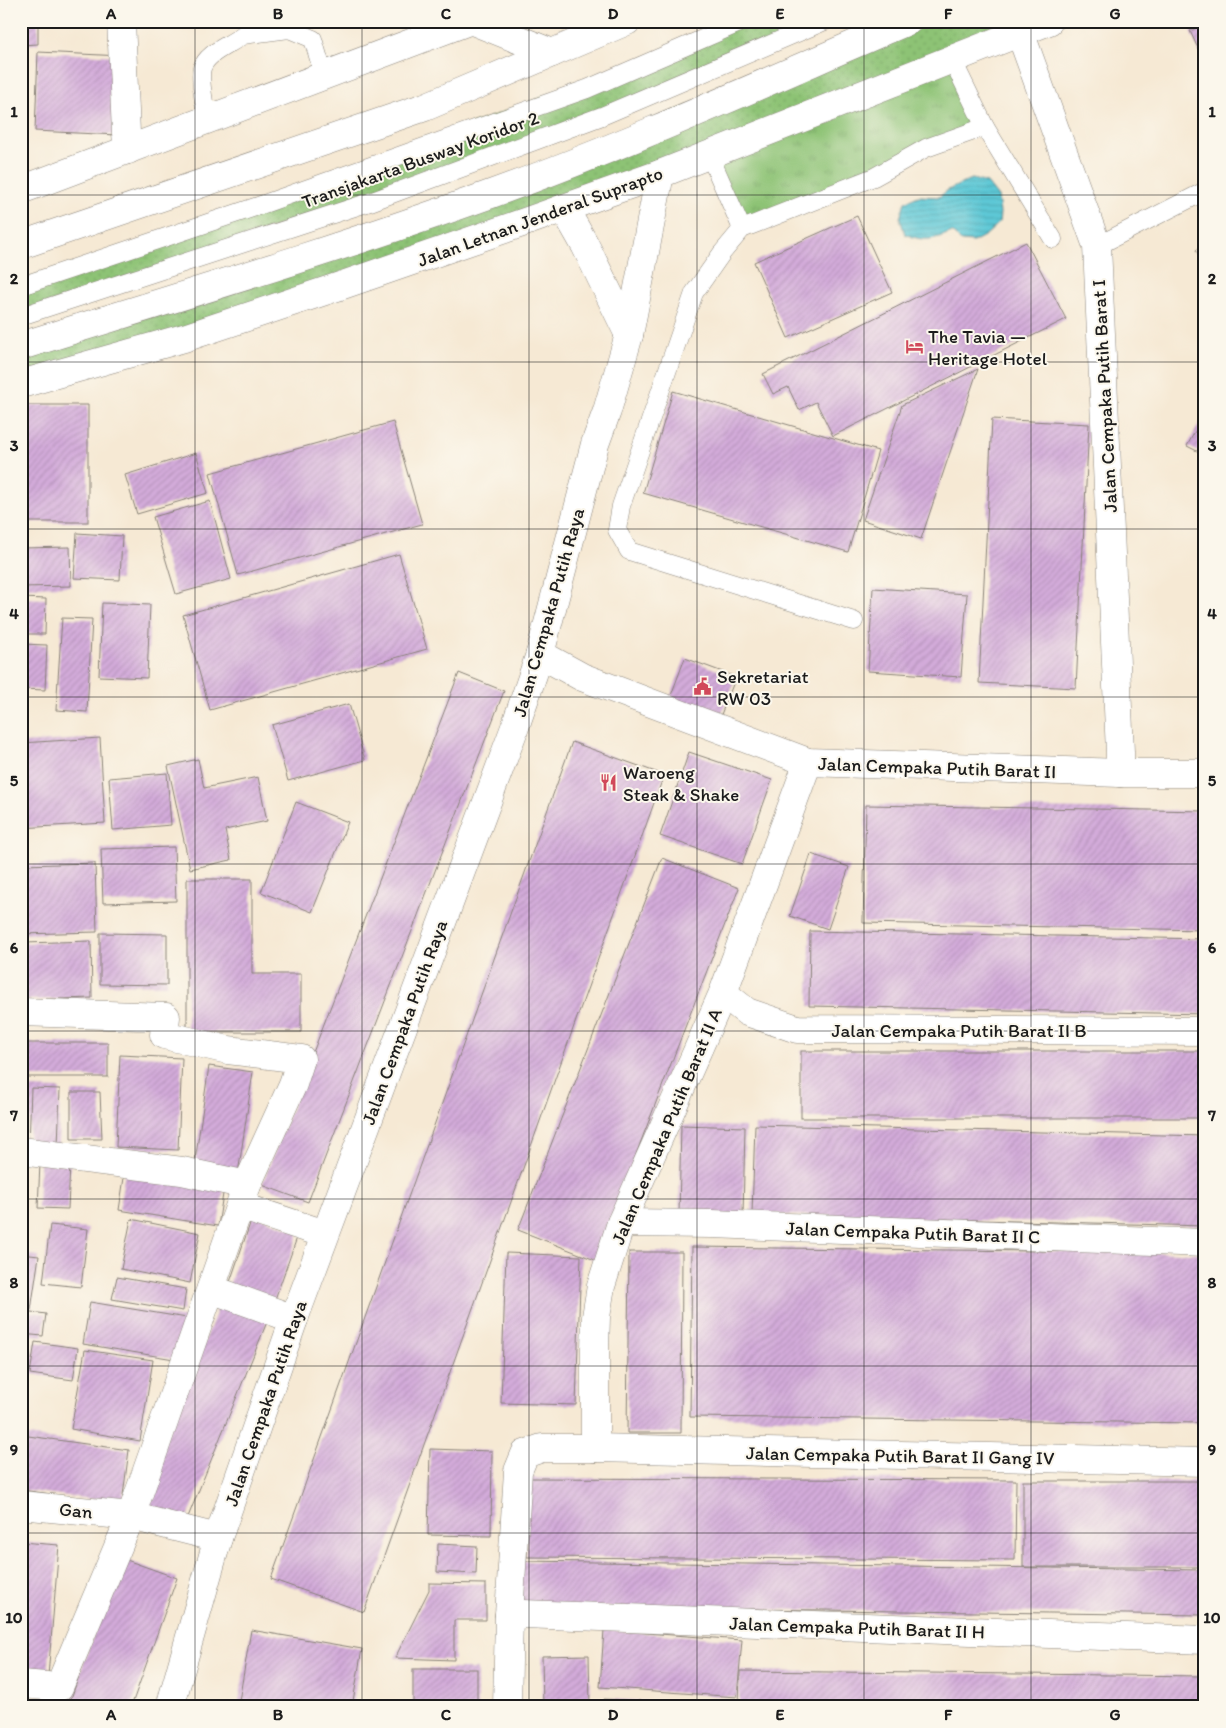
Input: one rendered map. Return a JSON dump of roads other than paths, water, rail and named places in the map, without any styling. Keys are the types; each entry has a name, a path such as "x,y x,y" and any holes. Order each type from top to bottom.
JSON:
{"street":[{"path":"121,21 128,150"},
{"path":"21,190 469,21"},
{"path":"473,21 552,53"},
{"path":"21,245 425,107 627,21"},
{"name":"Jalan Letnan Jenderal Suprapto","path":"21,346 292,262 491,194 651,131 908,21"},
{"name":"Jalan Letnan Jenderal Suprapto","path":"21,384 184,338 564,208 660,174 1049,21"},
{"name":"Jalan Cempaka Putih Barat I","path":"1020,32 1098,246 1120,773"},
{"name":"Jalan Cempaka Putih Raya","path":"170,1707 218,1538 294,1319 515,727 540,654 595,444 607,411 629,335 660,174"},
{"path":"564,208 585,245 629,335"},
{"path":"292,262 337,287"},
{"name":"Jalan Cempaka Putih Barat II","path":"540,654 582,677 808,762 1120,773 1205,773"},
{"name":"Jalan Cempaka Putih Barat II A","path":"596,1448 596,1317 601,1286 621,1223 723,993 808,762"},
{"name":"Jalan Cempaka Putih Barat II B","path":"723,993 747,1012 797,1029 1205,1031"},
{"path":"21,1012 166,1017 164,1036 228,1050 301,1059 293,1084 243,1196 131,1516 56,1697 21,1684"},
{"path":"21,1151 182,1171 243,1196 325,1234"},
{"name":"Jalan Cempaka Putih Barat II C","path":"621,1223 712,1224 1205,1243"},
{"path":"211,1289 294,1319"},
{"path":"507,1707 509,1615 518,1470 525,1454 542,1448 596,1448"},
{"name":"Jalan Cempaka Putih Barat II Gang IV","path":"596,1448 1205,1462"},
{"name":"Gan","path":"21,1505 131,1516 218,1538"},
{"name":"Jalan Cempaka Putih Barat II H","path":"509,1615 523,1614 1205,1640"}],"lane":[{"path":"207,119 201,70 206,59 243,35 254,21"},
{"name":"Transjakarta Busway Koridor 2","path":"21,286 261,205 587,89 744,21"},
{"name":"Transjakarta Busway Koridor 2","path":"21,316 370,202 602,116 825,21"},
{"path":"243,35 289,29 313,39 324,76"},
{"path":"952,59 985,127 1053,240"},
{"path":"854,621 629,551 617,530 621,506 694,293 722,253 742,229 874,177 926,148 985,127"},
{"path":"709,154 742,229"},
{"path":"1098,246 1205,191"}],"water":[{"path":"972,179 987,183 998,197 999,223 986,235 973,242 961,241 952,232 928,239 905,234 900,218 905,202 918,196 939,197 948,190"}],"place":[{"name":"The Tavia — Heritage Hotel","path":"914,347"},
{"name":"Sekretariat RW 03","path":"703,687"},
{"name":"Waroeng Steak & Shake","path":"609,783"}]}
